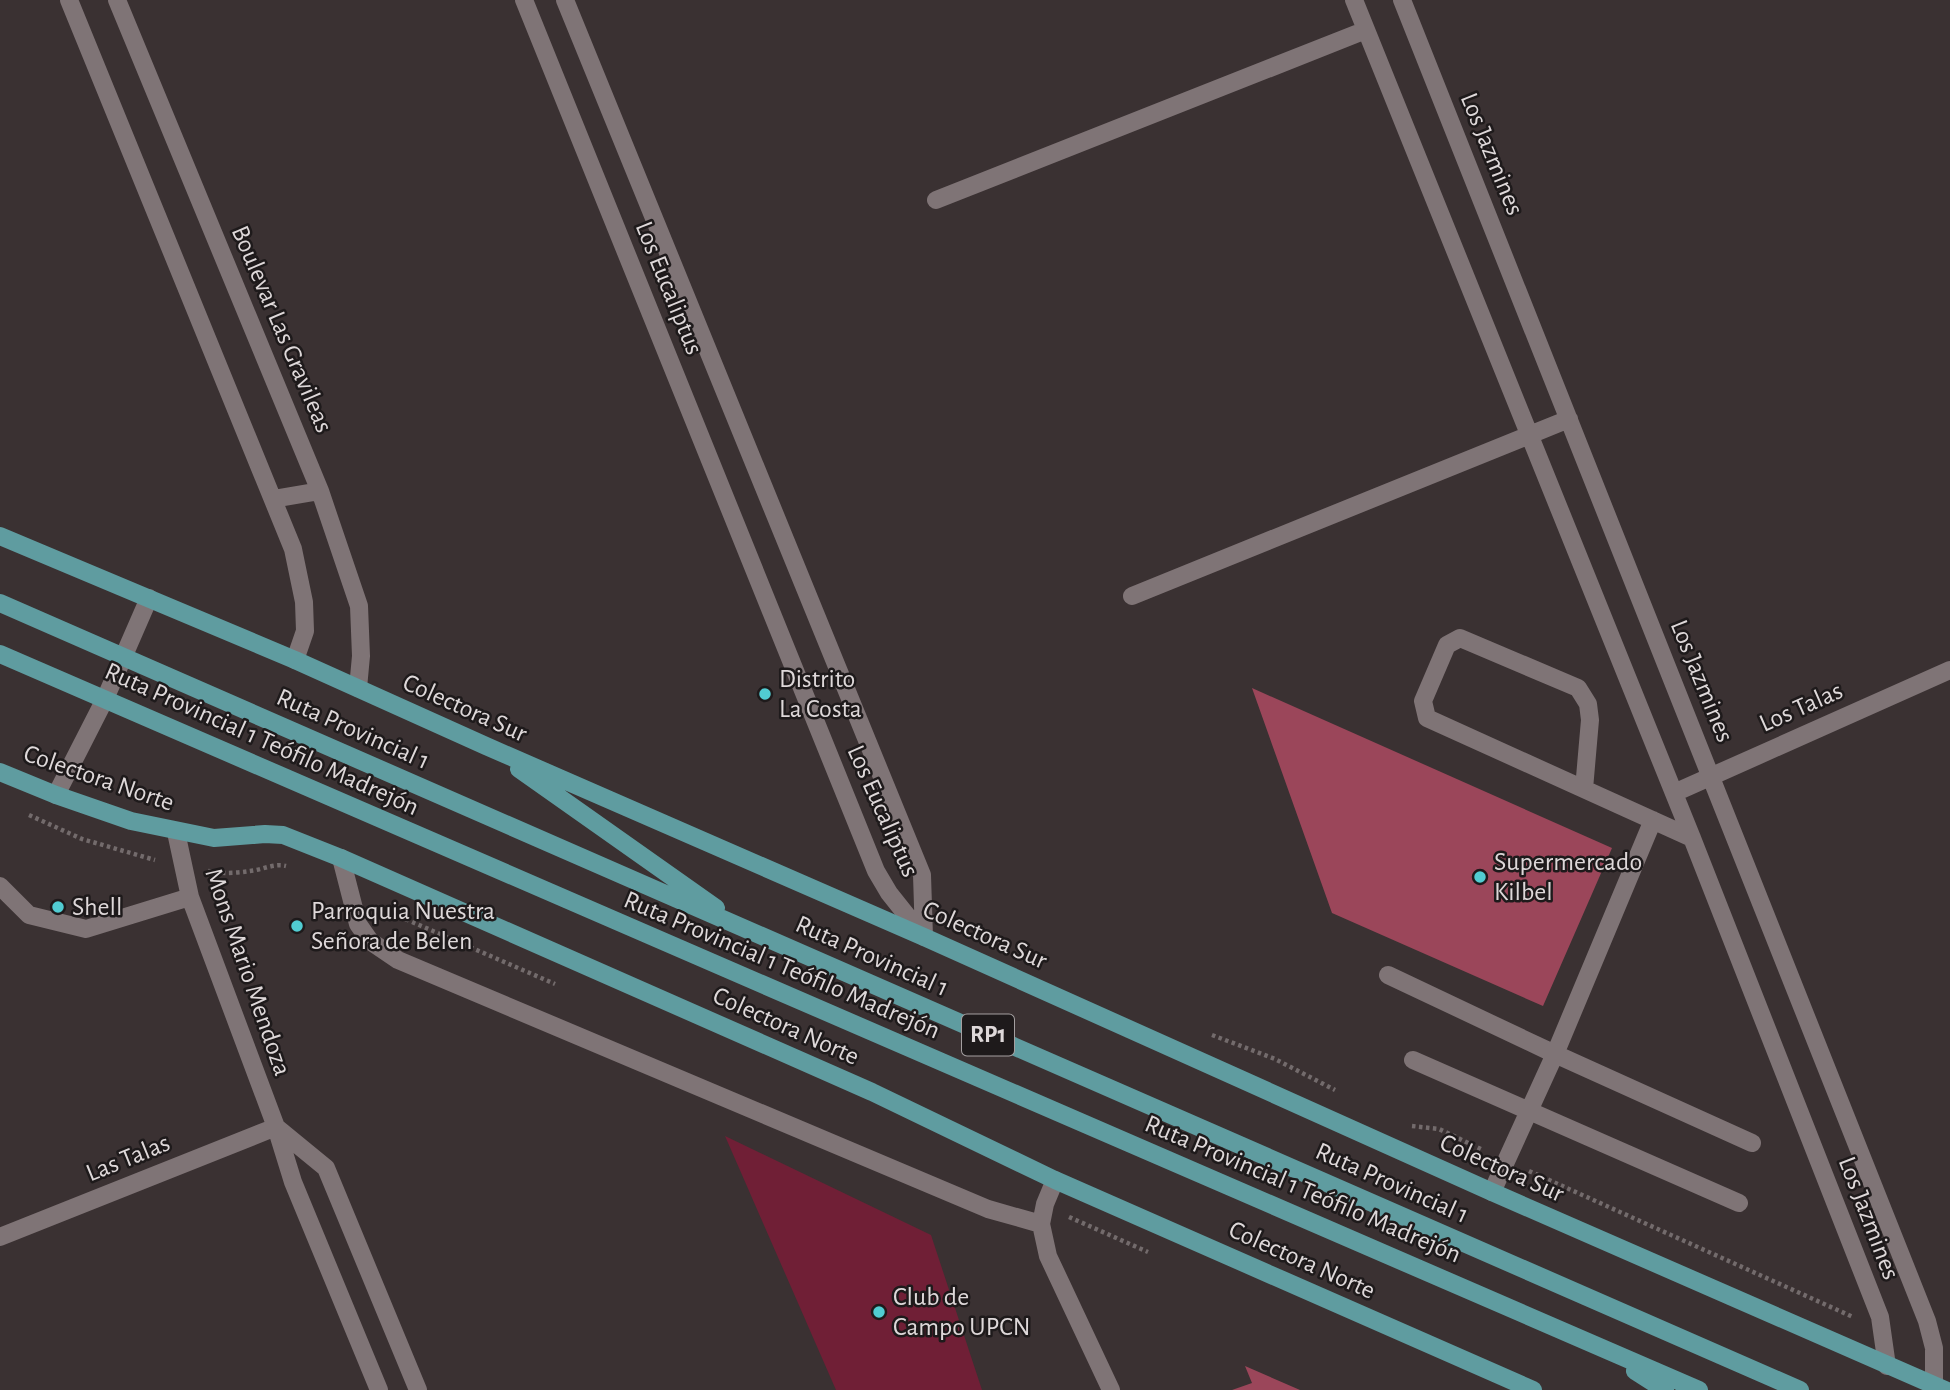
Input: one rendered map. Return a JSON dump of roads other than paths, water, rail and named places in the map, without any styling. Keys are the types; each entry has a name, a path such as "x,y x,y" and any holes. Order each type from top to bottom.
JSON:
{"main road":[{"name":"Colectora Sur","path":"0,536 295,660 1939,1388"},
{"name":"Ruta Provincial 1","path":"0,603 1800,1390"},
{"name":"Ruta Provincial 1 Teófilo Madrejón","path":"0,654 1699,1390"},
{"path":"486,746 748,930"},
{"name":"Colectora Norte","path":"0,772 131,821 214,838 283,835 341,858 872,1092 1055,1180 1533,1390"},
{"path":"1581,1337 1665,1390"}],"street":[{"path":"69,0 293,549 304,602 305,631 295,660"},
{"name":"Boulevar Las Gravileas","path":"117,0 320,491 359,607 361,656 358,688"},
{"name":"Los Eucaliptus","path":"524,0 876,871 889,893 924,937"},
{"name":"Los Eucaliptus","path":"565,0 922,876 924,937"},
{"name":"Los Jazmines","path":"1354,0 1692,838 1880,1317 1887,1366"},
{"name":"Los Jazmines","path":"1402,0 1927,1321 1934,1348 1939,1388"},
{"path":"936,200 1366,30"},
{"path":"1132,596 1569,419"},
{"path":"273,499 320,491"},
{"path":"56,795 124,657 149,598"},
{"path":"1584,789 1590,720 1588,704 1578,688 1460,638 1447,645 1423,701 1427,718 1692,838"},
{"name":"Los Talas","path":"1674,793 1950,670"},
{"path":"1492,1192 1555,1054 1653,820"},
{"name":"Mons Mario Mendoza","path":"176,832 190,897 276,1127 293,1182 379,1390"},
{"path":"341,858 358,924 370,942 398,960 988,1209 1041,1224"},
{"path":"0,886 29,915 86,929 190,897"},
{"path":"1388,975 1752,1143"},
{"path":"1413,1060 1740,1203"},
{"path":"276,1127 326,1168 418,1390"},
{"name":"Las Talas","path":"0,1237 276,1127"},
{"path":"1055,1180 1045,1204 1041,1224 1048,1256 1111,1390"}],"place":[{"name":"Distrito La Costa","path":"765,694"},
{"name":"Supermercado Kilbel","path":"1480,877"},
{"name":"Shell","path":"58,907"},
{"name":"Parroquia Nuestra Señora de Belen","path":"297,926"},
{"name":"Club de Campo UPCN","path":"879,1312"}]}
